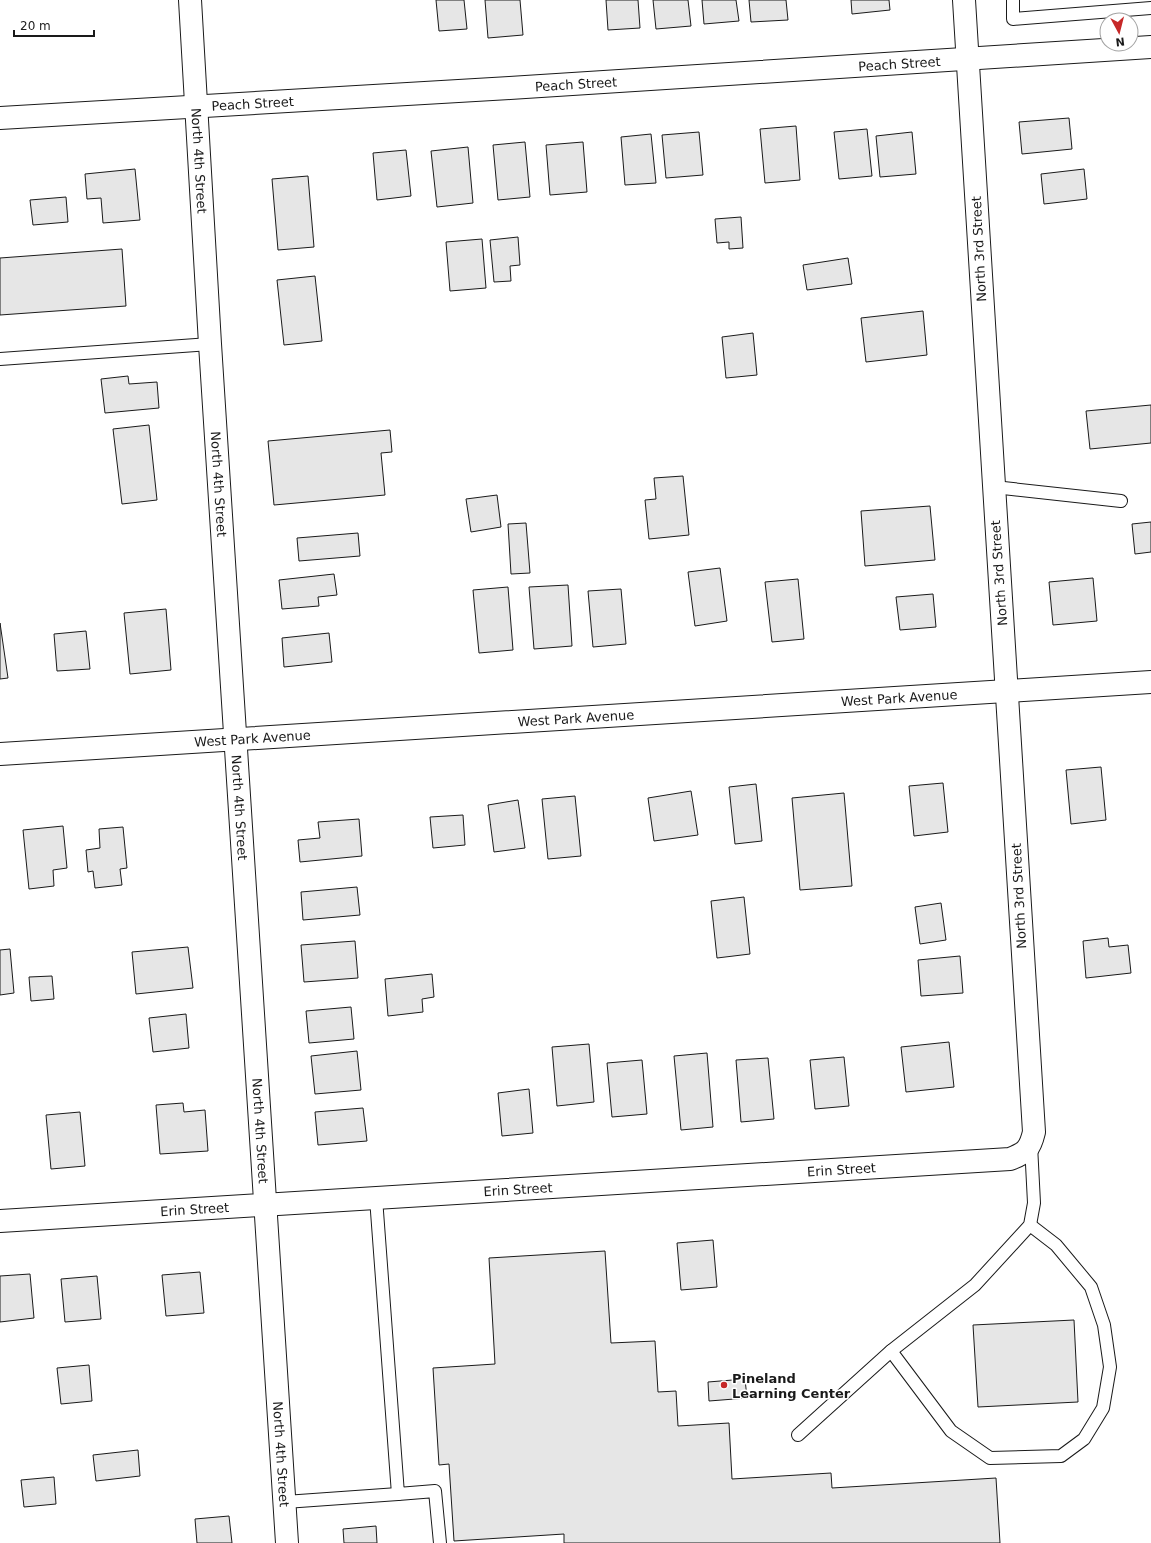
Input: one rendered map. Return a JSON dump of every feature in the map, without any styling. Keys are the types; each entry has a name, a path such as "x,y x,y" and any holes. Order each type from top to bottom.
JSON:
{"street":[{"name":"North 4th Street","path":"190,0 210,344 287,1543"},
{"name":"North 3rd Street","path":"964,0 1034,1132 1031,1145"},
{"name":"Peach Street","path":"0,118 684,78 1151,47"},
{"name":"West Park Avenue","path":"0,754 1151,682"},
{"name":"Erin Street","path":"0,1221 1010,1159 1022,1154 1031,1145"}],"lane":[{"path":"1013,0 1012,19 1151,8"},
{"path":"0,359 210,344"},
{"path":"994,487 1120,501"},
{"path":"798,1435 891,1351 975,1285 1030,1225 1034,1203 1031,1145"},
{"path":"376,1198 398,1494"},
{"path":"891,1351 951,1431 990,1458 1061,1456 1084,1439 1103,1408 1110,1367 1104,1325 1091,1287 1056,1245 1030,1225"},
{"path":"285,1502 435,1491 440,1543"}],"building":[{"path":"436,0 464,0 467,29 439,31"},
{"path":"485,0 520,0 523,35 488,38"},
{"path":"606,0 638,0 640,28 608,30"},
{"path":"653,0 688,0 691,26 656,29"},
{"path":"702,0 736,0 739,21 704,24"},
{"path":"749,0 786,0 788,20 751,22"},
{"path":"851,0 889,0 890,10 852,14"},
{"path":"1069,118 1072,149 1022,154 1019,122"},
{"path":"796,126 800,180 765,183 760,129"},
{"path":"867,129 872,176 839,179 834,132"},
{"path":"699,132 703,175 666,178 662,135"},
{"path":"912,132 916,174 880,177 876,136"},
{"path":"651,134 656,183 625,185 621,137"},
{"path":"525,142 530,197 498,200 493,145"},
{"path":"583,142 587,192 550,195 546,145"},
{"path":"468,147 473,203 437,207 431,151"},
{"path":"406,150 411,196 377,200 373,153"},
{"path":"135,169 140,220 103,223 101,198 87,199 85,174"},
{"path":"1084,169 1087,199 1044,204 1041,174"},
{"path":"308,176 314,247 278,250 272,179"},
{"path":"66,197 68,222 33,225 30,200"},
{"path":"741,217 743,248 729,249 729,242 717,243 715,219"},
{"path":"518,237 520,265 510,266 511,281 494,282 490,240"},
{"path":"482,239 486,288 450,291 446,242"},
{"path":"122,249 126,306 0,315 0,258"},
{"path":"848,258 852,284 807,290 803,265"},
{"path":"315,276 322,341 284,345 277,280"},
{"path":"923,311 927,355 866,362 861,318"},
{"path":"753,333 757,375 726,378 722,337"},
{"path":"128,376 129,384 157,382 159,408 105,413 101,379"},
{"path":"1151,405 1151,443 1090,449 1086,411"},
{"path":"149,425 157,500 122,504 113,429"},
{"path":"390,430 392,452 381,453 385,495 274,505 268,441"},
{"path":"683,476 689,535 649,539 645,500 656,499 654,478"},
{"path":"497,495 501,527 471,532 466,499"},
{"path":"930,506 935,560 865,566 861,511"},
{"path":"1151,522 1151,552 1135,554 1132,524"},
{"path":"526,523 530,573 511,574 508,524"},
{"path":"358,533 360,556 299,561 297,538"},
{"path":"720,568 727,621 695,626 688,572"},
{"path":"334,574 337,595 318,597 319,606 282,609 279,580"},
{"path":"1093,578 1097,621 1053,625 1049,582"},
{"path":"798,579 804,639 772,642 765,582"},
{"path":"568,585 572,646 534,649 529,587"},
{"path":"508,587 513,650 479,653 473,590"},
{"path":"621,589 626,644 593,647 588,591"},
{"path":"933,594 936,627 900,630 896,597"},
{"path":"166,609 171,670 130,674 124,613"},
{"path":"0,623 8,678 0,679"},
{"path":"86,631 90,669 57,671 54,634"},
{"path":"329,633 332,662 284,667 282,638"},
{"path":"1101,767 1106,820 1071,824 1066,770"},
{"path":"943,783 948,832 914,836 909,786"},
{"path":"756,784 762,841 735,844 729,787"},
{"path":"691,791 698,835 654,841 648,798"},
{"path":"844,793 852,886 800,890 792,798"},
{"path":"575,796 581,856 548,859 542,799"},
{"path":"518,800 525,848 494,852 488,805"},
{"path":"463,815 465,845 433,848 430,817"},
{"path":"359,819 362,856 300,862 298,840 320,838 318,822"},
{"path":"63,826 67,868 53,870 54,886 29,889 23,830"},
{"path":"123,827 127,868 120,869 122,885 95,888 93,871 88,872 86,850 100,848 99,829"},
{"path":"357,887 360,915 303,920 301,892"},
{"path":"744,897 750,954 717,958 711,901"},
{"path":"941,903 946,940 920,944 915,907"},
{"path":"1108,938 1109,947 1128,945 1131,973 1086,978 1083,941"},
{"path":"355,941 358,978 304,982 301,945"},
{"path":"188,947 193,988 136,994 132,952"},
{"path":"10,949 14,993 0,995 0,950"},
{"path":"960,956 963,993 921,996 918,960"},
{"path":"432,974 434,997 422,999 423,1012 388,1016 385,979"},
{"path":"52,976 54,999 31,1001 29,977"},
{"path":"351,1007 354,1039 309,1043 306,1011"},
{"path":"186,1014 189,1048 153,1052 149,1018"},
{"path":"949,1042 954,1087 906,1092 901,1047"},
{"path":"589,1044 594,1102 557,1106 552,1047"},
{"path":"357,1051 361,1090 315,1094 311,1056"},
{"path":"707,1053 713,1127 681,1130 674,1056"},
{"path":"844,1057 849,1106 815,1109 810,1060"},
{"path":"768,1058 774,1119 741,1122 736,1060"},
{"path":"642,1060 647,1114 612,1117 607,1063"},
{"path":"529,1089 533,1133 502,1136 498,1093"},
{"path":"183,1103 184,1112 205,1110 208,1151 160,1154 156,1105"},
{"path":"363,1108 367,1141 318,1145 315,1112"},
{"path":"80,1112 85,1166 51,1169 46,1115"},
{"path":"713,1240 717,1287 681,1290 677,1243"},
{"path":"605,1251 611,1343 655,1341 658,1392 676,1391 678,1426 729,1423 732,1479 831,1473 832,1488 996,1478 1000,1543 564,1543 564,1534 454,1541 449,1464 439,1465 433,1368 495,1364 489,1258"},
{"path":"200,1272 204,1313 166,1316 162,1275"},
{"path":"30,1274 34,1318 0,1322 0,1276"},
{"path":"97,1276 101,1319 65,1322 61,1279"},
{"path":"1074,1320 1078,1402 978,1407 973,1325"},
{"path":"89,1365 92,1401 61,1404 57,1368"},
{"path":"745,1379 747,1398 709,1401 708,1382"},
{"path":"138,1450 140,1476 96,1481 93,1455"},
{"path":"54,1477 56,1504 24,1507 21,1480"},
{"path":"229,1516 232,1543 197,1543 195,1519"},
{"path":"376,1526 377,1543 344,1543 343,1529"}],"place":[{"name":"Pineland Learning Center","path":"724,1385"}]}
